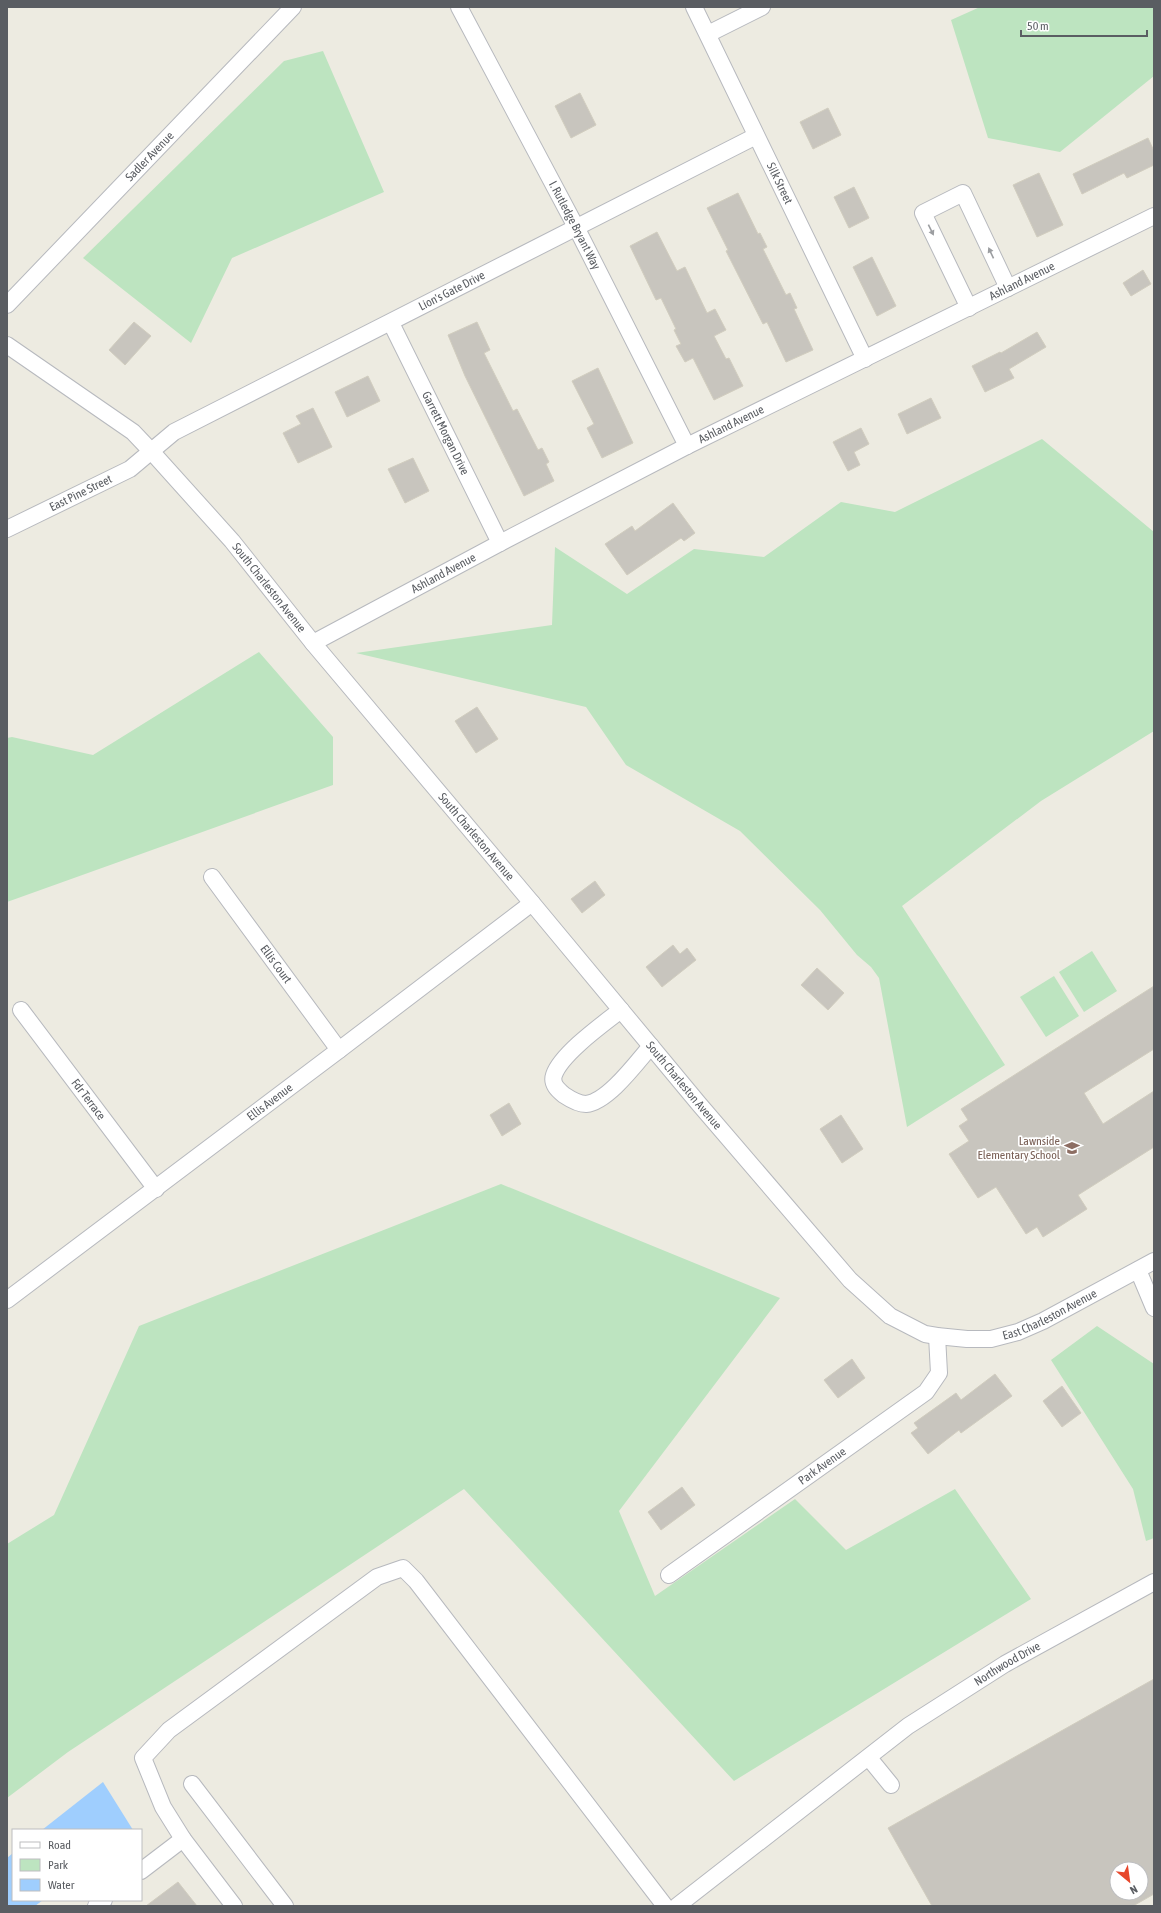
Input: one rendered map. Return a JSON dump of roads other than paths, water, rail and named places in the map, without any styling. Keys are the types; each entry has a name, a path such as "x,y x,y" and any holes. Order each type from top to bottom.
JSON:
{"street":[{"name":"Sadler Avenue","path":"7,305 293,7"},
{"name":"I. Rutledge Bryant Way","path":"459,7 576,227 687,446"},
{"name":"Silk Street","path":"694,7 865,359"},
{"path":"708,34 762,7"},
{"name":"Lion's Gate Drive","path":"151,451 174,432 391,323 756,136"},
{"path":"969,308 923,213 956,196 963,193 1008,288"},
{"name":"Ashland Avenue","path":"313,643 500,543 687,446 1154,216"},
{"name":"Garrett Morgan Drive","path":"391,323 500,543"},
{"name":"South Charleston Avenue","path":"7,345 133,432 151,451 232,541 313,643 699,1104 850,1280 890,1316 925,1334 936,1336"},
{"name":"East Pine Street","path":"7,529 130,469 151,451"},
{"name":"Ellis Court","path":"212,877 339,1050"},
{"name":"Ellis Avenue","path":"7,1300 156,1189 532,903"},
{"name":"Fdr Terrace","path":"21,1010 156,1189"},
{"path":"621,1010 578,1045 558,1067 553,1076 554,1084 558,1090 570,1100 586,1104 597,1101 609,1093 651,1046"},
{"name":"East Charleston Avenue","path":"936,1336 966,1339 991,1339 1018,1332 1043,1321 1154,1261"},
{"path":"1138,1270 1154,1308"},
{"name":"Park Avenue","path":"669,1575 926,1392 939,1373 936,1336"},
{"path":"234,1906 183,1839 162,1807 143,1758 169,1730 371,1581 377,1577 403,1568 416,1581 665,1906"},
{"name":"Northwood Drive","path":"677,1906 869,1758 908,1726 1004,1664 1154,1582"},
{"path":"869,1758 891,1785"},
{"path":"192,1784 285,1906"},
{"path":"142,1870 183,1839"}],"water":[{"path":"103,1782 132,1829 43,1829"},
{"path":"12,1854 12,1901 42,1901 35,1906 7,1906 7,1858"}],"place":[{"name":"Lawnside Elementary School","path":"1072,1148"}]}
